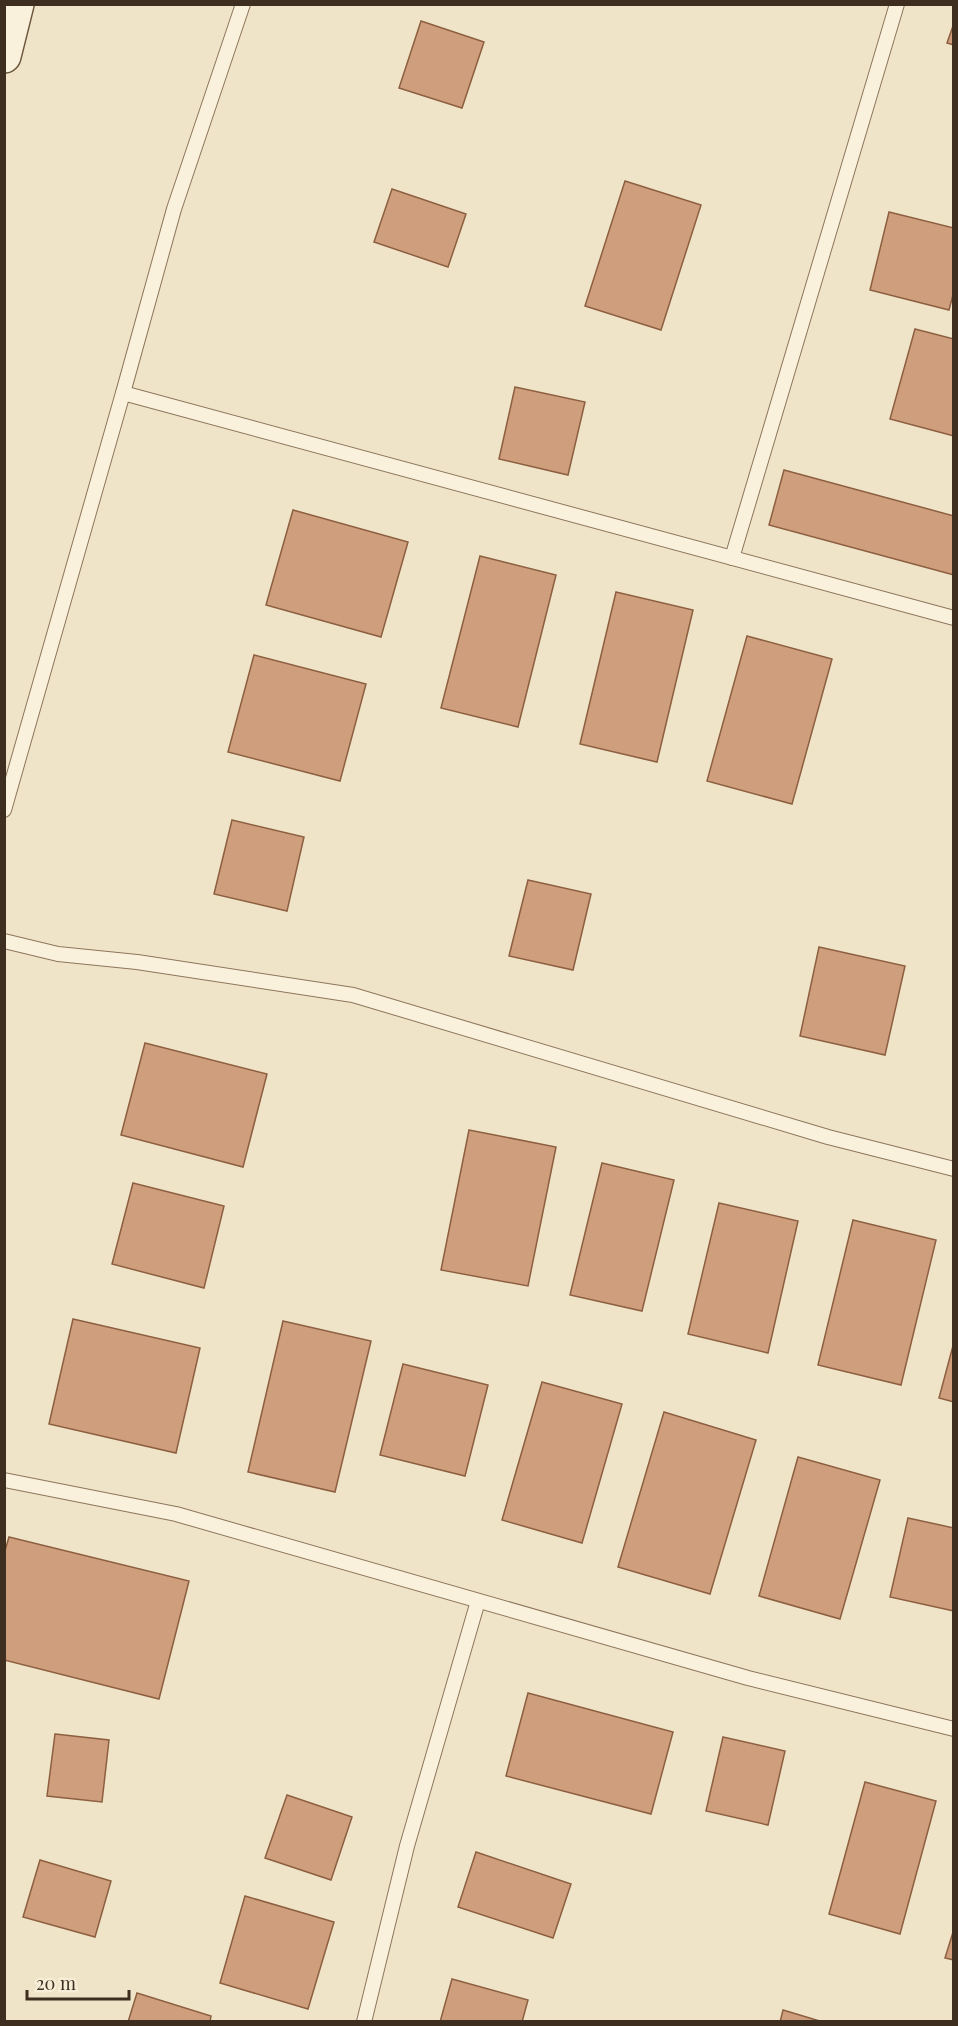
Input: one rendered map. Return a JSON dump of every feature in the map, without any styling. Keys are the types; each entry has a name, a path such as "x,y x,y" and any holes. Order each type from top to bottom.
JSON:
{"main road":[{"path":"4,56 17,4"}],"lane":[{"path":"4,810 174,209 243,4"},
{"path":"732,558 897,4"},
{"path":"123,393 954,618"},
{"path":"4,941 58,954 137,962 353,995 828,1137 954,1169"},
{"path":"4,1480 176,1514 748,1678 954,1729"},
{"path":"363,2022 407,1846 478,1601"}],"building":[{"path":"421,21 484,42 462,108 399,88"},
{"path":"954,23 954,45 947,43"},
{"path":"625,181 701,205 661,330 585,306"},
{"path":"392,189 466,214 448,267 374,242"},
{"path":"889,212 954,228 954,291 949,310 870,290"},
{"path":"915,329 954,339 954,436 890,419"},
{"path":"515,387 585,402 568,475 499,459"},
{"path":"784,470 954,516 954,575 769,525"},
{"path":"293,510 408,542 381,637 266,605"},
{"path":"480,556 556,575 518,727 441,708"},
{"path":"616,592 693,610 657,762 580,744"},
{"path":"747,636 832,659 792,804 707,781"},
{"path":"254,655 366,684 340,781 228,752"},
{"path":"232,820 304,837 287,911 214,894"},
{"path":"528,880 591,894 573,970 509,956"},
{"path":"819,947 905,966 885,1055 800,1036"},
{"path":"145,1043 267,1074 243,1167 121,1135"},
{"path":"469,1130 556,1147 528,1286 441,1270"},
{"path":"602,1163 674,1180 642,1311 570,1295"},
{"path":"133,1183 224,1206 204,1288 112,1264"},
{"path":"719,1203 798,1221 768,1353 688,1334"},
{"path":"853,1220 936,1240 901,1385 818,1365"},
{"path":"73,1319 200,1348 176,1453 49,1424"},
{"path":"283,1321 371,1341 335,1492 248,1472"},
{"path":"954,1342 954,1402 939,1398"},
{"path":"403,1364 488,1385 465,1476 380,1455"},
{"path":"542,1382 622,1404 582,1543 502,1520"},
{"path":"664,1412 756,1440 710,1594 618,1567"},
{"path":"798,1457 880,1480 840,1619 759,1596"},
{"path":"908,1518 954,1528 954,1611 890,1597"},
{"path":"9,1537 189,1581 159,1699 4,1660 4,1554"},
{"path":"528,1693 673,1732 651,1814 506,1776"},
{"path":"55,1734 109,1740 102,1802 47,1796"},
{"path":"723,1737 785,1751 768,1825 706,1811"},
{"path":"865,1782 936,1801 900,1934 829,1914"},
{"path":"287,1795 352,1817 331,1880 265,1858"},
{"path":"476,1852 571,1884 553,1938 458,1907"},
{"path":"40,1860 111,1881 95,1937 23,1917"},
{"path":"245,1896 334,1922 308,2009 220,1983"},
{"path":"954,1929 954,1960 945,1958"},
{"path":"452,1979 528,2000 522,2022 440,2022"},
{"path":"137,1993 211,2016 210,2022 128,2022"},
{"path":"783,2010 823,2022 780,2022"}]}
